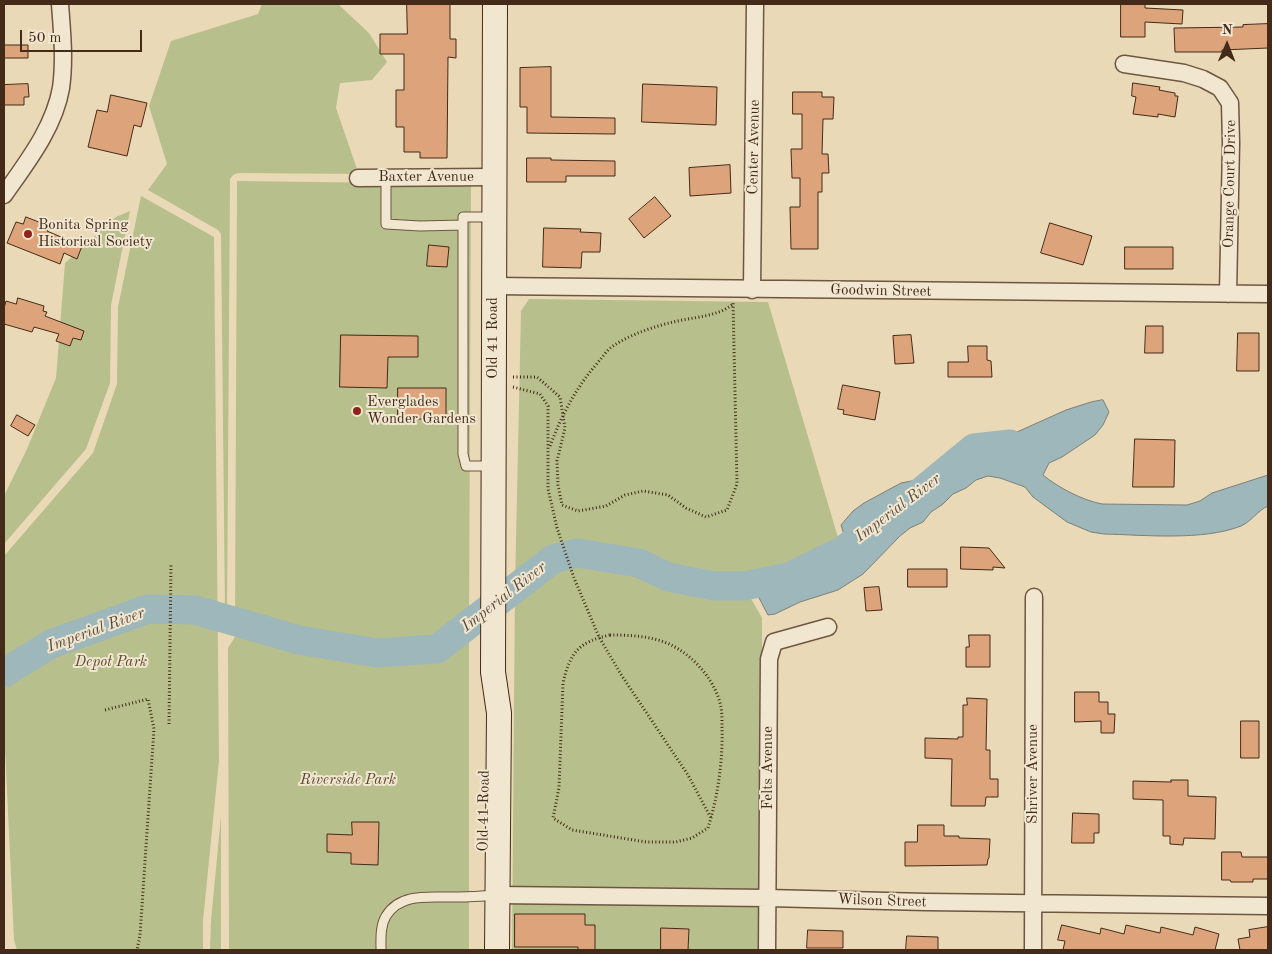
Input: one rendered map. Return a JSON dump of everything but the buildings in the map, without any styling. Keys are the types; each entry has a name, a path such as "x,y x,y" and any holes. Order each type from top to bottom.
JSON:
{"street":[{"path":"4,195 28,162 54,111 60,89 62,71 60,4"},
{"name":"Old 41 Road","path":"483,950 490,896 499,713 493,672 494,466 503,382 493,286 495,4"},
{"name":"Center Avenue","path":"752,290 755,4"},
{"name":"Orange Court Drive","path":"1124,64 1184,73 1203,79 1220,88 1230,103 1228,294"},
{"name":"Baxter Avenue","path":"358,178 494,177"},
{"name":"Goodwin Street","path":"493,286 732,297 752,290 1268,294"},
{"name":"Shriver Avenue","path":"1033,950 1034,597"},
{"name":"Felts Avenue","path":"768,950 769,659 774,642 828,627"},
{"name":"Old 41 Road","path":"490,896 496,950"},
{"name":"Wilson Street","path":"490,896 768,898 1268,906"}],"lane":[{"path":"386,178 386,224 420,226 463,225"},
{"path":"493,216 463,217 462,454 466,466 494,466"},
{"path":"381,950 381,932 386,917 395,906 405,900 420,897 490,896"}],"path":[{"path":"503,382 537,377 560,397 565,428 557,461 558,485 562,505 578,511 606,506 626,495 643,491 668,495 686,508 706,517 727,510 737,484 732,297"},
{"path":"549,448 573,394 612,347 645,330 727,309 732,297"},
{"path":"503,382 540,394 548,406 548,489 557,528 574,578 599,637 622,676 688,775 711,819"},
{"path":"169,724 171,564"},
{"path":"627,635 649,638 672,645 690,656 709,678 721,707 722,741 715,805 711,819 708,828 692,838 676,842 646,842 572,830 553,818 559,788 564,678 570,660 579,647 599,637 627,635"},
{"path":"105,710 148,699 154,729 140,935 137,950"}],"green space":[{"path":"262,4 338,4 369,33 387,62 372,80 340,83 336,108 357,169 367,174 238,173 230,179 227,613 225,612 221,234 218,230 148,190 167,164 149,106 171,41 258,14"},
{"name":"Riverside Park","path":"237,181 471,184 469,950 229,950 228,648 243,624 235,621"},
{"name":"Depot Park","path":"141,196 214,237 219,760 203,921 203,950 17,950 14,940 4,727 4,556 93,453 117,384 118,307"},
{"path":"130,211 111,305 110,383 86,449 4,544 4,496 27,449 56,378 65,263 116,217"},
{"path":"529,299 768,302 842,551 789,577 744,586 762,618 762,950 512,950 515,588 521,311"},
{"path":"221,816 221,950 210,950 211,921"}],"water":[{"path":"1103,400 1109,412 1103,425 1095,435 1062,457 1049,463 1043,475 1056,484 1071,493 1102,504 1187,505 1200,501 1212,493 1268,475 1268,506 1241,526 1209,534 1155,536 1104,534 1091,532 1067,522 1033,497 1025,487 1000,478 988,476 976,480 966,488 953,494 931,512 923,522 910,528 900,536 863,574 838,590 768,615 756,592 792,585 847,557 849,550 841,525 853,511 864,503 901,483 937,476 950,470 991,438 1003,432 1017,432 1066,410"}],"waterway":[{"name":"Imperial River","path":"917,495 974,448 1010,444 1016,448"},
{"name":"Imperial River","path":"4,673 51,644 148,609 195,610 299,640 377,653 437,649 553,559 577,553 639,563 668,577 714,586 744,586 789,577 842,551 879,523"}],"place":[{"name":"Bonita Spring Historical Society","path":"28,234"},
{"name":"Everglades Wonder Gardens","path":"357,411"}]}
